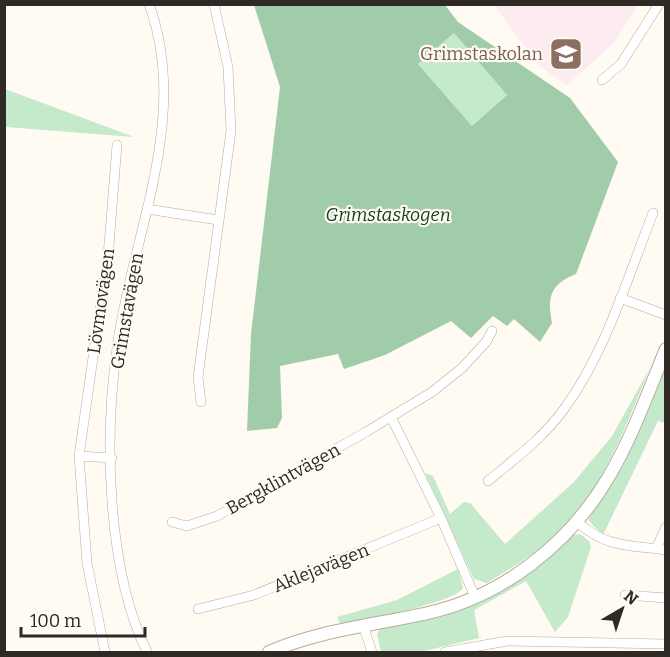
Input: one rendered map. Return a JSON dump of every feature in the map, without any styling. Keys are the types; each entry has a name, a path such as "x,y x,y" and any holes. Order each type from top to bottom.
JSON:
{"street":[{"name":"Grimstavägen","path":"147,652 133,625 121,582 114,530 112,458 117,348 164,121 165,79 157,27 149,4"},
{"path":"201,402 198,377 231,132 228,67 214,4"},
{"path":"602,80 621,64 659,4"},
{"name":"Lövmovägen","path":"105,652 87,564 79,456 109,244 117,145"},
{"path":"147,209 218,220"},
{"path":"488,481 527,449 564,410 590,369 653,213"},
{"path":"620,298 666,315"},
{"name":"Bergklintvägen","path":"172,522 187,526 217,516 391,417 432,392 462,368 486,342 492,331"},
{"path":"269,652 305,639 430,612 475,597 518,574 547,552 577,522 608,478 631,433 666,350"},
{"path":"391,417 441,518 475,597"},
{"path":"79,456 112,458"},
{"name":"Aklejavägen","path":"198,609 254,595 441,518"},
{"path":"577,522 596,538 606,542 661,549 666,527"},
{"path":"625,595 666,597"},
{"path":"363,625 372,652"},
{"path":"507,641 511,652"},
{"path":"445,652 507,641 666,644"},
{"path":"600,642 603,652"}],"shaded area":[{"name":"Grimstaskolan","path":"494,5 638,5 614,43 567,85 538,65"}],"green space":[{"name":"Grimstaskogen","path":"254,5 445,5 458,22 570,98 618,162 576,274 561,282 552,293 550,306 552,323 540,342 514,319 507,326 493,316 471,338 451,321 385,355 344,369 338,354 280,366 282,418 277,428 247,431 251,334 280,87","holes":["454,33 507,95 472,126 418,64"]},
{"path":"454,33 507,95 472,126 418,64"},
{"path":"5,89 134,137 6,127"},
{"path":"665,361 665,423 658,421 603,535 589,521 588,513"},
{"path":"650,368 609,461 583,505 548,542 518,564 487,583 474,579 425,473 433,476 450,514 464,502 470,503 505,544 574,482 612,436"},
{"path":"580,534 589,541 591,547 568,617 555,632 526,581 474,610 479,638 420,652 381,652 377,634 381,628 524,576 573,535"},
{"path":"458,569 463,588 456,594 426,605 340,624 337,617 397,600"}],"place":[{"name":"Grimstaskolan","path":"566,54"}]}
